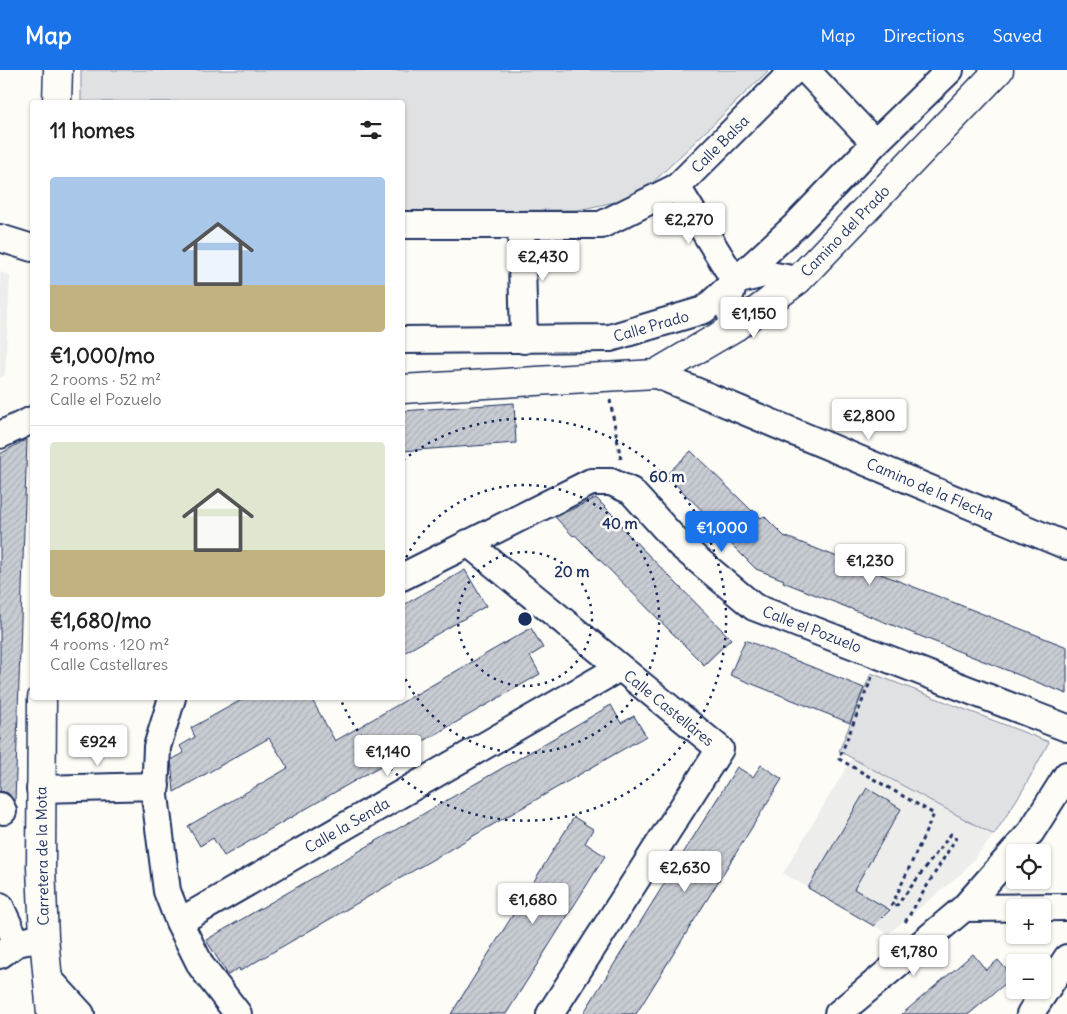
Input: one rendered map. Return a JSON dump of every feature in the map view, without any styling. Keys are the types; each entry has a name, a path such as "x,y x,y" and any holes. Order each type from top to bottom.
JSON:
{"main road":[{"path":"57,100 58,70"},
{"name":"Camino del Prado","path":"405,389 655,374 735,327 798,280 999,70"},
{"name":"Carretera de la Mota","path":"42,700 40,789 20,945 49,978 51,1014"}],"street":[{"name":"Calle Balsa","path":"405,225 601,225 678,187 794,70"},
{"path":"806,70 875,143"},
{"name":"Calle Prado","path":"405,340 610,338 704,310 796,226 875,143 950,70"},
{"path":"678,187 735,281 728,304 735,327"},
{"path":"521,226 524,340"},
{"path":"0,238 30,247"},
{"path":"735,281 764,274 798,280"},
{"name":"Camino de la Flecha","path":"655,374 1067,546"},
{"path":"0,435 30,421"},
{"path":"405,575 591,482 611,482"},
{"name":"Calle el Pozuelo","path":"611,482 631,491 680,545 754,607 1067,728"},
{"name":"Calle Castellares","path":"468,543 720,749 550,1014"},
{"name":"Calle la Senda","path":"179,922 619,668"},
{"path":"171,700 157,747 156,786 167,891 179,922 201,966 238,1014"},
{"path":"838,1014 964,908 1031,832 1067,776"},
{"path":"40,789 156,786"},
{"path":"0,906 20,945"},
{"path":"964,908 1067,906"},
{"path":"1030,1014 1067,958"},
{"path":"49,978 80,1014"}],"path":[{"path":"605,377 622,466 611,482"},
{"path":"881,656 839,759 934,814 892,905 895,908 951,834 956,838 902,928"}],"shaded area":[{"path":"81,70 769,70 638,197 578,210 405,211 405,100 81,100"},
{"path":"0,272 10,276 5,375 0,378"},
{"path":"871,673 1049,742 1024,788 994,835 839,751"},
{"path":"852,758 994,835 962,873 888,934 783,873"}],"building":[{"path":"514,403 516,443 405,451 405,411"},
{"path":"27,439 15,802 8,793 0,791 0,454"},
{"path":"691,451 752,511 761,518 764,516 784,536 1067,647 1067,694 783,582 784,580 756,569 732,545 735,543 666,475"},
{"path":"596,498 621,523 619,525 731,639 704,665 555,517"},
{"path":"465,570 486,606 405,652 405,604"},
{"path":"531,628 543,648 530,656 540,674 224,856 213,838 200,846 188,826 288,768 269,738 174,792 171,760 184,753 180,746 195,737 191,728 241,700 312,700 335,741"},
{"path":"745,640 864,688 850,723 730,675"},
{"path":"611,705 621,723 634,716 646,736 240,971 239,968 228,975 206,940"},
{"path":"761,765 782,779 636,1014 583,1014 737,767 753,777"},
{"path":"867,788 901,809 854,889 890,910 874,926 808,888"},
{"path":"574,817 593,829 585,843 605,856 506,1014 451,1014"},
{"path":"973,954 986,970 998,960 1006,969 1006,983 969,1014 902,1014"}]}
